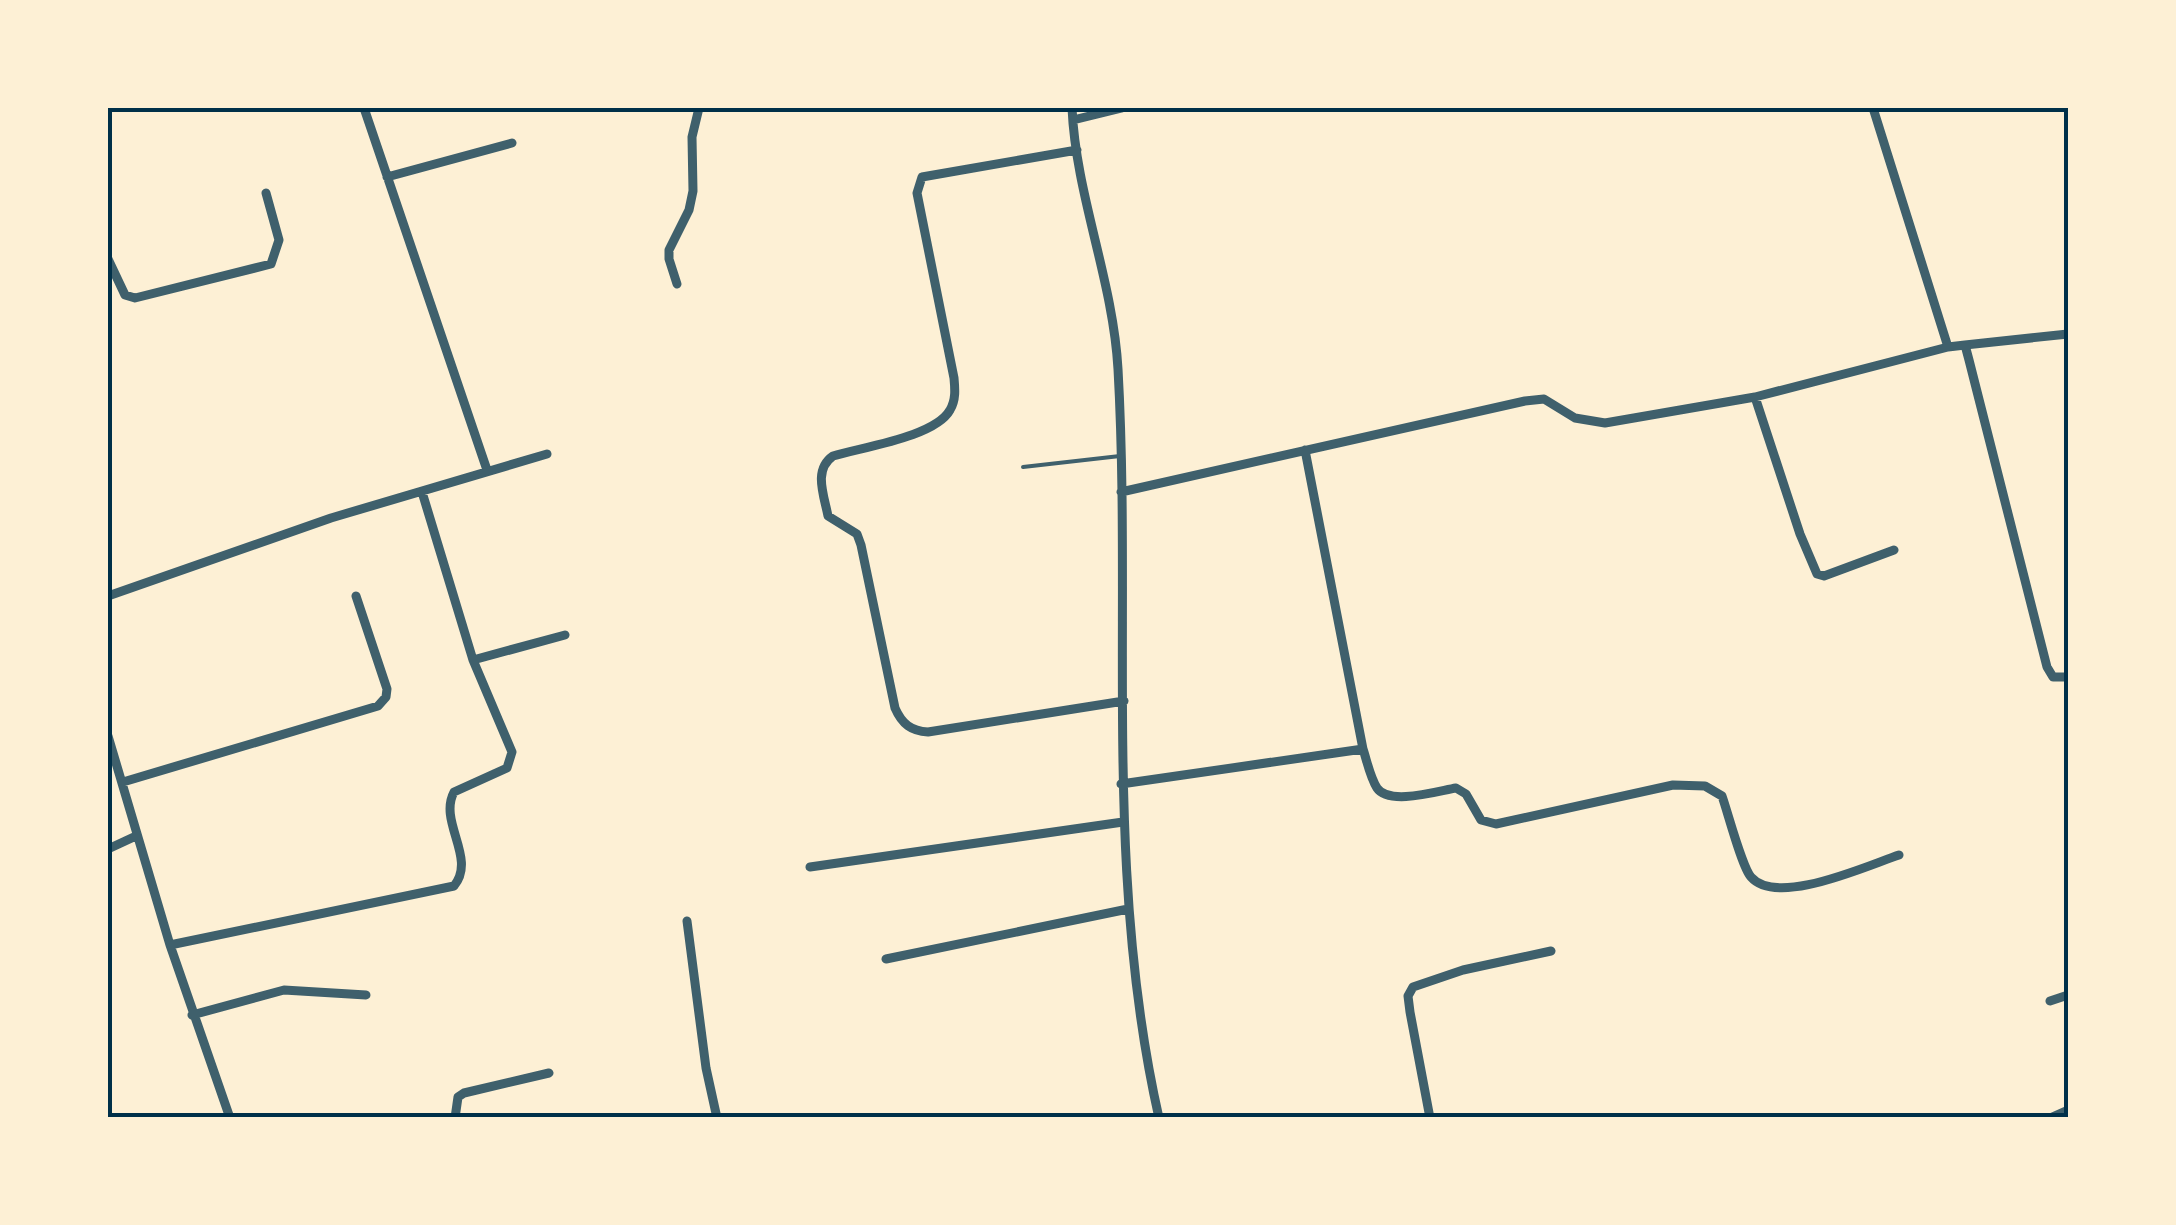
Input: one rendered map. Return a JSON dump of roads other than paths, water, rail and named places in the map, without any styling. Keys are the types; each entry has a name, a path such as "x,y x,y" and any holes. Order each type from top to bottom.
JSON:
{"street":[{"path":"364,108 487,470"},
{"path":"677,284 668,259 669,250 689,210 693,191 692,137 699,108"},
{"path":"1072,108 1077,150 1114,324 1121,492 1122,822 1146,1060 1158,1118"},
{"path":"1073,120 1122,108"},
{"path":"1873,108 1948,346"},
{"path":"387,177 512,143"},
{"path":"1077,150 922,178 918,182 955,398 950,411 936,425 832,456 820,472 828,516 856,534 894,708 910,728 928,732 1124,701"},
{"path":"108,259 125,295 135,298 271,264 279,240 266,192"},
{"path":"1121,492 1525,401 1544,399 1592,424 1755,397 1948,346 2068,334"},
{"path":"1964,345 2047,667 2052,677 2068,677"},
{"path":"1755,397 1817,574 1824,576 1894,550"},
{"path":"1306,450 1362,749 1378,790 1385,795 1402,798 1456,788 1466,794 1481,820 1496,824 1674,785 1704,786 1722,796 1750,876 1768,889 1792,889 1899,855"},
{"path":"108,596 331,518 547,454"},
{"path":"170,946 454,886 458,882 462,865 450,799 454,792 507,768 512,752 473,660 422,492"},
{"path":"123,782 378,706 388,689 356,596"},
{"path":"473,660 565,634"},
{"path":"108,736 192,1015 230,1118"},
{"path":"1121,784 1362,749"},
{"path":"810,867 1122,822"},
{"path":"108,849 136,836"},
{"path":"886,959 1128,909"},
{"path":"687,921 706,1068 717,1118"},
{"path":"1430,1118 1410,1012 1408,996 1413,987 1463,970 1552,950"},
{"path":"192,1015 284,990 366,996"},
{"path":"2050,1001 2068,995"},
{"path":"455,1118 458,1096 464,1093 550,1073"},
{"path":"2050,1118 2068,1110"}],"lane":[{"path":"1023,466 1120,456"}]}
